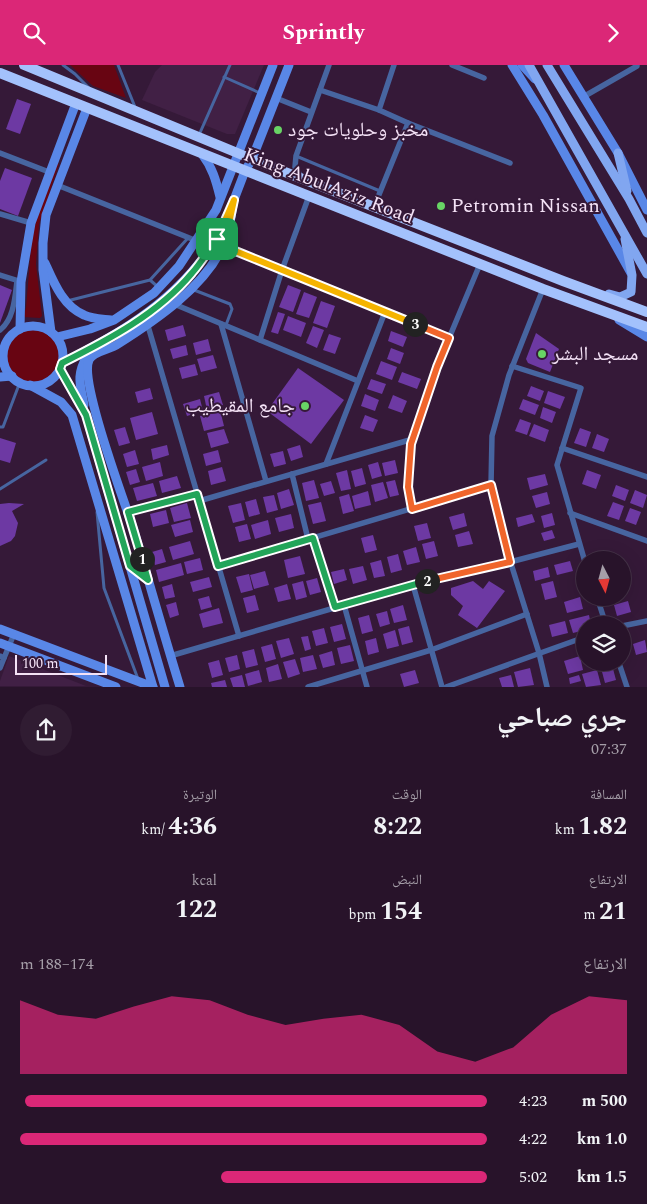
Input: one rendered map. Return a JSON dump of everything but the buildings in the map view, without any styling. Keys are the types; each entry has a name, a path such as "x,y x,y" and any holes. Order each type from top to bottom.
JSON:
{"highway":[{"name":"King AbulAziz Road","path":"28,66 252,159 647,312"},
{"name":"King AbulAziz Road","path":"0,73 232,167 544,289 647,327"}],"main road":[{"path":"0,629 140,684 153,687 72,415 61,402 30,385 20,382 12,376 4,361 2,345 20,329 36,326 54,335 90,329 114,320 148,298 159,288 179,266 193,240 216,210 272,65"},
{"path":"180,687 128,512 102,439 89,385 89,359 123,336 191,274 217,239 245,171 252,159 289,65"},
{"path":"512,65 632,275"},
{"path":"522,65 542,86"},
{"path":"528,65 542,86 647,274"},
{"path":"547,65 629,199 647,233"},
{"path":"564,65 618,153 647,210"},
{"path":"20,329 19,281 30,223 76,103"},
{"path":"30,385 48,382 55,376 61,366 62,349 54,335 45,287 43,259 46,215 87,108"},
{"path":"618,153 629,199"},
{"path":"202,154 216,179 220,197"},
{"path":"94,354 112,348 148,326 192,289 223,246 234,200"},
{"path":"563,281 620,297 631,292 632,275 624,231"},
{"path":"43,259 56,288 74,310 85,316 114,320"},
{"path":"191,274 210,265"},
{"path":"602,309 647,337"},
{"path":"61,366 144,316"},
{"path":"104,341 89,353 80,368 79,377 86,415 166,687"},
{"path":"61,366 86,415"},
{"path":"0,377 12,376"},
{"path":"130,566 148,580"},
{"path":"0,643 116,687"}],"street":[{"path":"303,179 295,167 296,156 329,65"},
{"path":"379,109 394,65"},
{"path":"452,65 484,78"},
{"path":"583,97 638,67 637,65"},
{"path":"320,89 379,109 408,123 510,163"},
{"path":"276,98 311,112"},
{"path":"374,207 408,123"},
{"path":"0,153 49,172"},
{"path":"57,185 193,240"},
{"path":"260,340 282,270 309,196"},
{"path":"0,214 30,223"},
{"path":"223,246 449,338"},
{"path":"412,509 408,487 411,444 437,367 480,264"},
{"path":"0,275 19,281 14,305 5,326 0,330"},
{"path":"544,289 512,366 492,436 491,485 510,562 539,653 547,687"},
{"path":"174,304 358,381"},
{"path":"326,464 385,312"},
{"path":"224,325 266,481"},
{"path":"148,326 239,636"},
{"path":"512,366 581,388 557,465 581,551"},
{"path":"128,512 266,481 413,439"},
{"path":"562,448 647,477"},
{"path":"292,473 310,539 335,607"},
{"path":"218,566 491,485"},
{"path":"570,513 647,541"},
{"path":"170,656 413,585 579,544"},
{"path":"413,585 442,687"},
{"path":"344,605 367,687"},
{"path":"308,687 432,650 527,614"},
{"path":"631,624 647,621"},
{"path":"0,668 2,657 9,647 14,634"},
{"path":"446,687 576,640"},
{"path":"622,671 627,687"}],"lane":[{"path":"63,65 96,95"},
{"path":"118,65 137,112"},
{"path":"198,137 230,65"},
{"path":"224,77 261,93"},
{"path":"296,156 380,191"},
{"path":"66,302 150,279 193,240"},
{"path":"150,279 159,288"},
{"path":"192,289 230,304 232,309 224,325"},
{"path":"0,427 3,427 20,382"},
{"path":"0,489 46,460"},
{"path":"95,492 104,588 140,684"}],"shaded area":[{"path":"70,65 114,65 126,98 93,86"},
{"path":"162,65 264,65 235,134 227,134 142,100 155,72"},
{"path":"57,163 59,164 39,224 36,264 42,316 40,318 23,317 26,308 32,235"},
{"path":"33,330 43,332 51,338 57,346 59,356 57,366 51,374 43,380 33,382 23,380 15,374 9,366 7,356 9,346 15,338 23,332"},
{"path":"9,656 86,686 0,686"}],"place":[{"name":"مخبز وحلويات جود","path":"278,130"},
{"name":"Petromin Nissan","path":"441,206"},
{"name":"مسجد البشر","path":"542,354"},
{"name":"جامع المقيطيب","path":"305,406"}],"route":[{"path":"234,200 223,246 449,338 437,367 411,444 408,487 412,509 491,485 510,562 413,585 335,607 313,538 218,566 197,494 128,512 148,580 130,566 86,415 60,369 62,363 104,341 144,316 167,297 191,274 217,239 234,200"}]}
